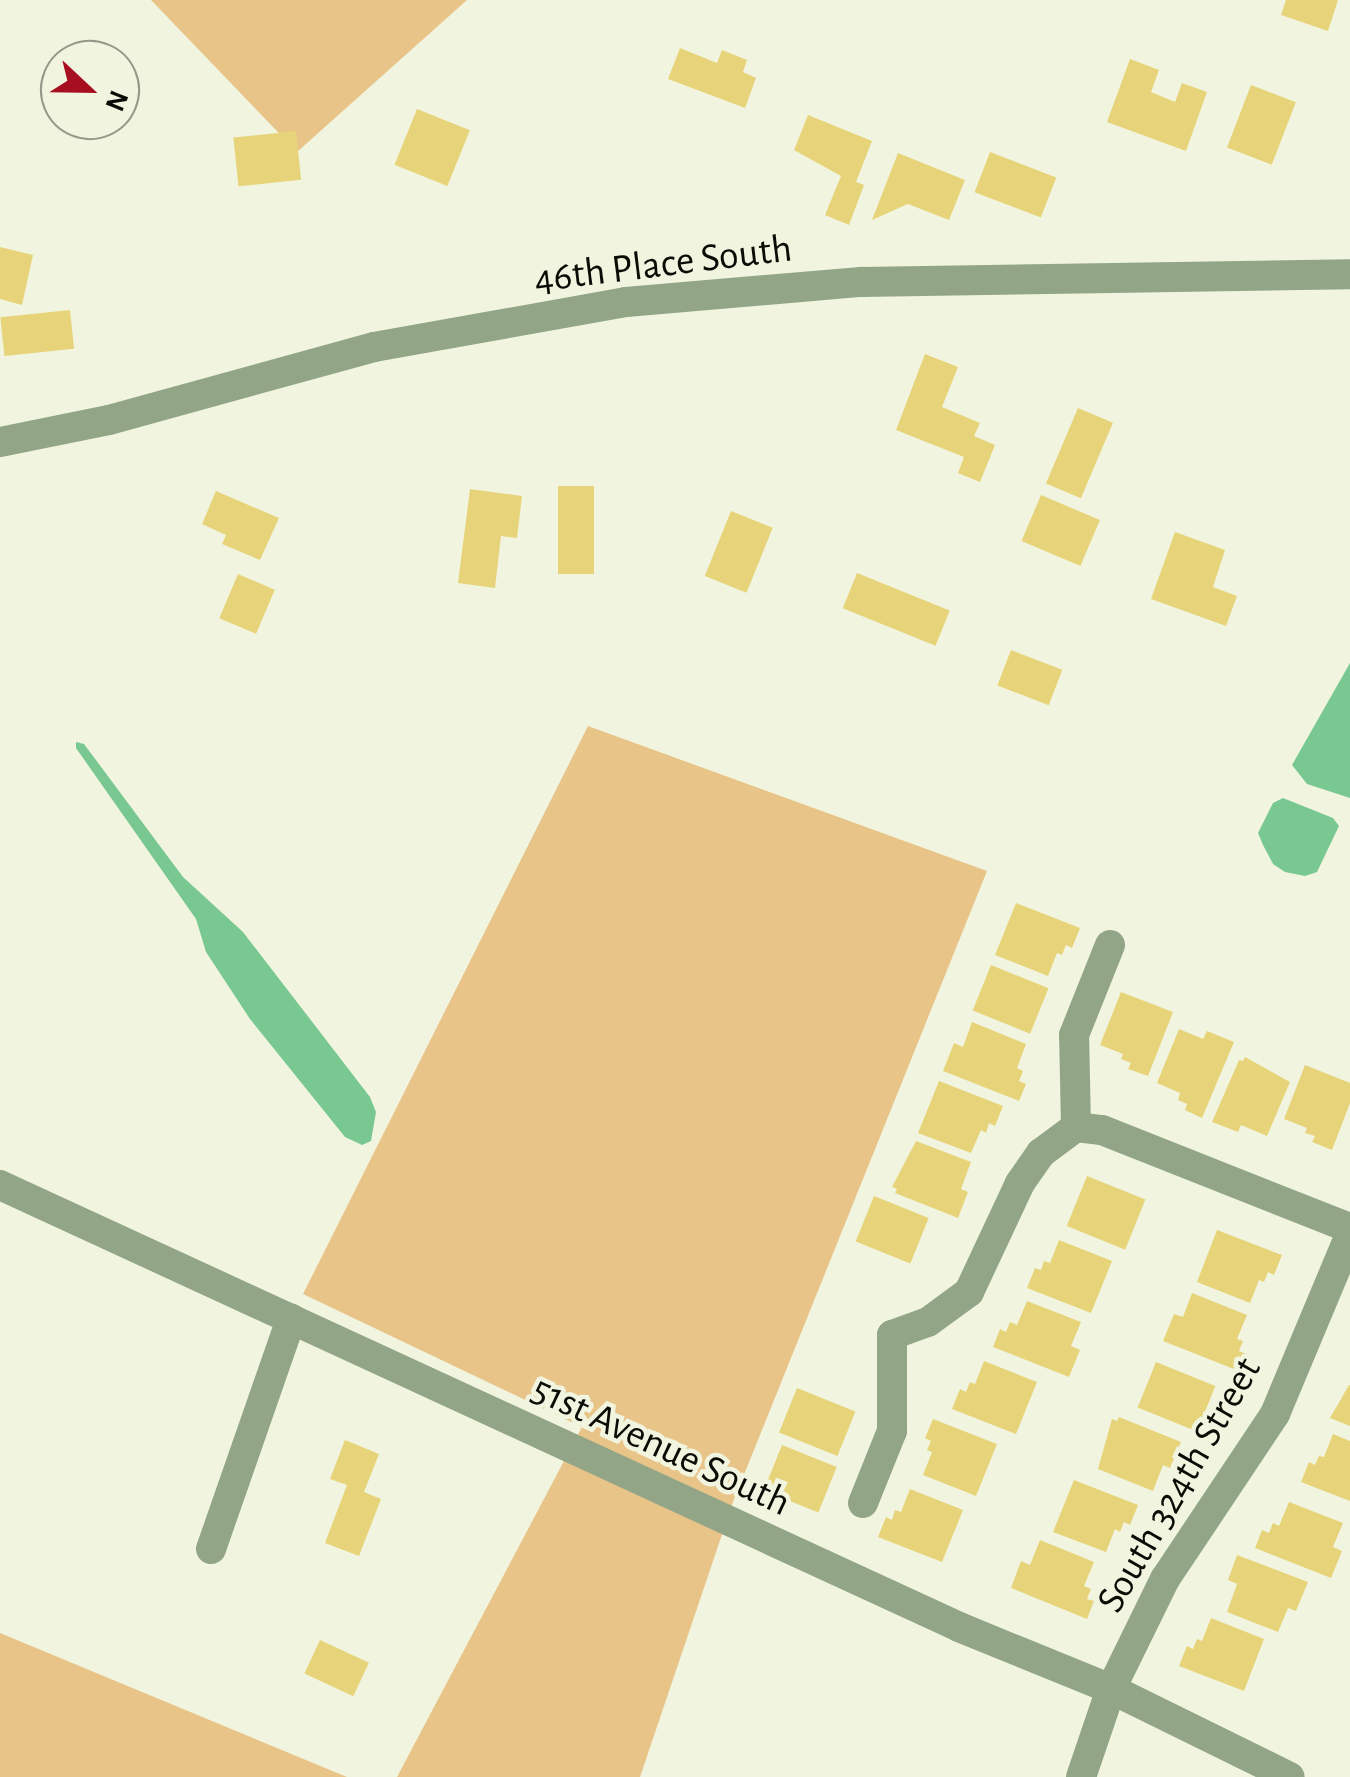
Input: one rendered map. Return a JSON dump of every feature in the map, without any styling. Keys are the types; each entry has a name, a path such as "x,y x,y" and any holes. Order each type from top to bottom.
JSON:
{"street":[{"name":"46th Place South","path":"0,442 108,420 374,347 626,302 855,282 1350,274"},
{"path":"1076,1127 1074,1036 1110,945"},
{"path":"863,1503 892,1431 892,1335 928,1322 969,1292 1020,1183 1041,1153 1076,1127 1102,1130 1350,1232"},
{"name":"51st Avenue South","path":"0,1185 958,1626 1111,1688 1290,1777"},
{"name":"South 324th Street","path":"1081,1777 1111,1688 1164,1579 1275,1414 1350,1232"},
{"path":"211,1549 291,1319"}],"shaded area":[{"path":"151,0 467,0 297,152"},
{"path":"1350,663 1350,798 1307,784 1292,765"},
{"path":"588,726 987,871 733,1502 640,1777 397,1777 582,1427 303,1294"},
{"path":"76,742 84,744 183,877 243,932 370,1097 376,1112 371,1141 362,1145 345,1137 250,1019 206,952 196,919 76,748"},
{"path":"1283,798 1333,818 1339,826 1317,872 1305,876 1285,872 1273,864 1263,845 1258,833 1273,803"},
{"path":"0,1633 347,1777 0,1777"}],"building":[{"path":"1286,0 1338,0 1328,31 1281,15"},
{"path":"680,48 717,63 722,50 747,60 743,72 756,78 745,108 668,79"},
{"path":"1130,59 1159,70 1151,92 1175,102 1182,83 1207,92 1186,151 1107,122"},
{"path":"1251,85 1296,102 1272,165 1227,148"},
{"path":"417,109 470,130 447,186 395,165"},
{"path":"808,115 872,141 856,182 864,185 849,225 825,215 841,176 794,150"},
{"path":"296,131 301,180 238,186 233,138"},
{"path":"990,152 1056,177 1041,218 975,192"},
{"path":"898,153 965,180 949,220 908,204 872,220"},
{"path":"0,247 33,255 22,305 0,299"},
{"path":"70,310 74,349 4,356 0,317"},
{"path":"925,354 958,367 942,407 980,423 974,436 995,445 980,482 958,473 964,457 896,430"},
{"path":"1078,408 1113,423 1081,498 1046,483"},
{"path":"558,486 594,486 594,574 558,574"},
{"path":"470,489 522,496 517,538 501,536 495,588 458,583"},
{"path":"216,491 279,518 260,560 222,544 226,535 202,524"},
{"path":"1041,495 1100,520 1080,566 1021,541"},
{"path":"731,511 773,528 747,593 705,576"},
{"path":"1175,532 1225,550 1213,587 1237,596 1226,626 1151,599"},
{"path":"857,573 950,610 935,646 843,608"},
{"path":"238,574 275,590 256,634 219,618"},
{"path":"1011,650 1062,670 1049,705 997,685"},
{"path":"1016,903 1080,928 1072,948 1066,945 1062,955 1057,953 1048,976 995,955"},
{"path":"991,965 1048,988 1030,1034 973,1010"},
{"path":"1121,992 1173,1012 1148,1076 1128,1069 1131,1063 1121,1059 1123,1054 1100,1045"},
{"path":"972,1022 1026,1044 1017,1068 1023,1071 1019,1081 1026,1084 1019,1101 943,1071 954,1043 963,1047"},
{"path":"1179,1029 1203,1039 1207,1031 1234,1042 1202,1118 1185,1110 1187,1104 1178,1100 1180,1093 1157,1083"},
{"path":"1245,1057 1290,1082 1267,1136 1241,1125 1238,1132 1212,1122 1239,1060"},
{"path":"1305,1065 1350,1083 1350,1103 1332,1150 1312,1142 1315,1136 1305,1133 1307,1128 1284,1119"},
{"path":"939,1081 1003,1106 995,1126 989,1123 986,1133 981,1130 971,1153 918,1133"},
{"path":"916,1141 971,1162 961,1189 968,1192 958,1218 895,1193 897,1189 892,1187"},
{"path":"1087,1176 1145,1200 1125,1250 1067,1226"},
{"path":"874,1196 929,1218 910,1264 856,1241"},
{"path":"1217,1230 1282,1255 1274,1275 1268,1272 1264,1282 1259,1280 1250,1303 1197,1282"},
{"path":"1059,1240 1112,1261 1091,1313 1027,1288 1035,1268 1041,1270 1044,1261 1050,1263"},
{"path":"1192,1293 1247,1315 1237,1339 1243,1341 1239,1351 1246,1354 1239,1371 1163,1341 1174,1314 1183,1317"},
{"path":"1027,1301 1081,1322 1071,1346 1080,1350 1069,1377 993,1347 1000,1329 1006,1332 1010,1322 1017,1325"},
{"path":"984,1361 1037,1382 1016,1434 952,1409 960,1389 966,1392 970,1382 975,1384"},
{"path":"1156,1362 1215,1386 1197,1431 1138,1407"},
{"path":"1350,1385 1350,1426 1330,1418"},
{"path":"797,1388 855,1412 837,1456 779,1433"},
{"path":"1119,1417 1181,1442 1170,1468 1163,1465 1153,1491 1098,1469 1112,1419 1117,1421"},
{"path":"933,1419 997,1444 976,1496 923,1475 932,1452 927,1450 931,1441 925,1438"},
{"path":"1333,1434 1350,1441 1350,1501 1301,1482 1309,1462 1315,1465 1319,1456 1324,1457"},
{"path":"345,1440 379,1454 364,1492 381,1499 359,1556 325,1543 347,1485 330,1479"},
{"path":"782,1445 837,1467 818,1513 764,1490"},
{"path":"1074,1480 1138,1505 1130,1525 1124,1522 1120,1532 1115,1529 1106,1552 1053,1532"},
{"path":"910,1489 963,1510 942,1562 878,1537 886,1517 892,1520 895,1510 901,1512"},
{"path":"1289,1502 1343,1523 1333,1547 1342,1551 1331,1578 1255,1548 1262,1530 1269,1533 1273,1523 1279,1526"},
{"path":"1040,1540 1094,1562 1084,1586 1091,1589 1087,1599 1094,1601 1087,1619 1011,1588 1021,1561 1030,1565"},
{"path":"1237,1555 1308,1582 1296,1611 1288,1608 1278,1632 1227,1612 1237,1584 1228,1580"},
{"path":"1211,1618 1264,1639 1244,1691 1179,1666 1187,1646 1193,1649 1197,1639 1202,1641"},
{"path":"320,1640 369,1663 353,1696 304,1674"}]}
